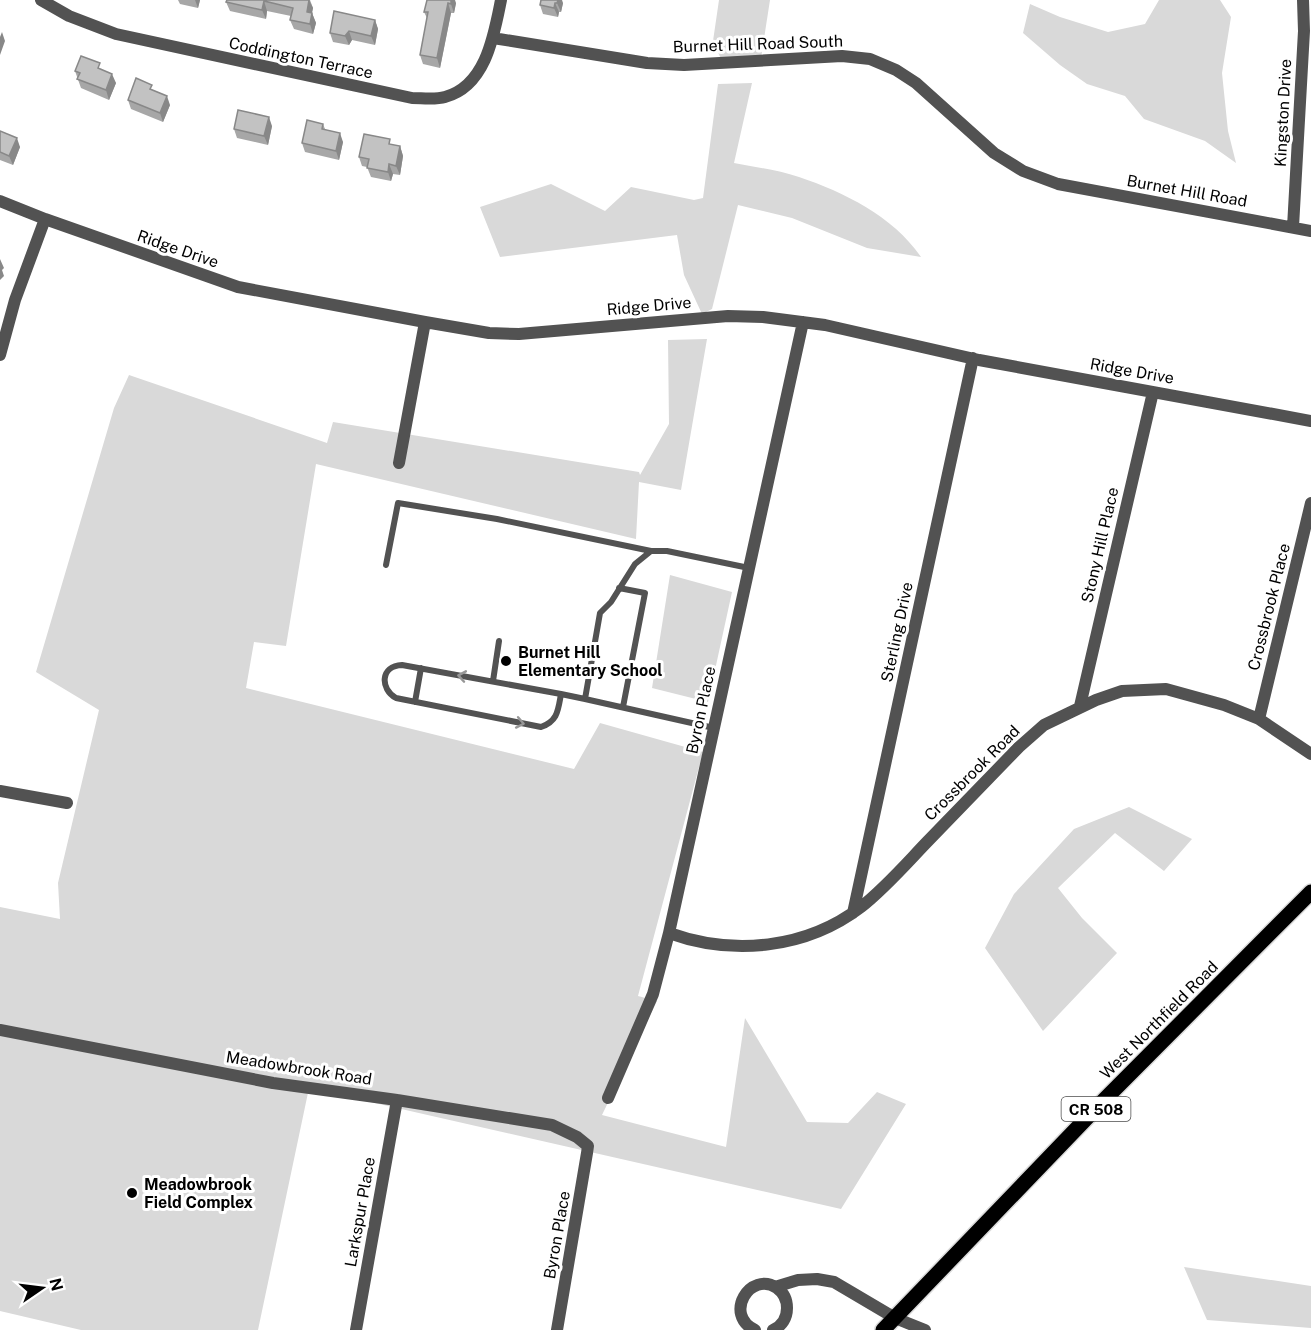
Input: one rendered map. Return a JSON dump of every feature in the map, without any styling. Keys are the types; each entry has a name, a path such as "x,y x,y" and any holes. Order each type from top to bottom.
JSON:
{"main road":[{"name":"West Northfield Road","path":"883,1330 1105,1099 1311,892"}],"street":[{"name":"Coddington Terrace","path":"41,0 69,16 116,34 412,98 444,98 467,87 483,63 493,38 501,0"},
{"name":"Kingston Drive","path":"1293,227 1304,31 1303,0"},
{"name":"Burnet Hill Road South","path":"493,38 656,64 684,65 842,56 870,60 896,70 916,83 994,153 1023,171 1058,184"},
{"name":"Burnet Hill Road","path":"1058,184 1311,231"},
{"name":"Ridge Drive","path":"0,201 238,287 489,333 519,334 728,316 764,317 825,325 973,358 1311,421"},
{"path":"0,355 15,300 45,219"},
{"path":"399,463 425,322"},
{"name":"Byron Place","path":"608,1098 653,994 669,933 803,322"},
{"name":"Sterling Drive","path":"853,913 973,358"},
{"name":"Stony Hill Place","path":"1080,706 1153,392"},
{"name":"Crossbrook Place","path":"1259,718 1311,503"},
{"name":"Crossbrook Road","path":"669,933 720,946 762,946 803,937 822,930 853,913 875,896 1019,747 1044,725 1080,706 1122,691 1166,689 1224,705 1259,718 1311,754"},
{"path":"0,790 67,803"},
{"name":"Meadowbrook Road","path":"0,1030 273,1083 552,1125 578,1137 588,1146"},
{"name":"Larkspur Place","path":"356,1330 397,1100"},
{"name":"Byron Place","path":"557,1330 588,1146"},
{"path":"775,1287 798,1280 817,1279 834,1282 895,1318 925,1330"},
{"path":"755,1330 745,1323 740,1304 749,1289 768,1284 783,1293 787,1302 788,1312 784,1322 773,1330"}],"lane":[{"path":"386,565 398,503 497,519 651,551 667,551 749,568"},
{"path":"585,699 600,613 635,564 651,551"},
{"path":"619,588 645,592 623,707"},
{"path":"493,681 499,641"},
{"path":"561,694 557,718 549,725 541,727 396,699 385,687 384,681 387,671 396,665 421,668 561,694 714,728"},
{"path":"415,702 421,668"}],"shaded area":[{"path":"719,0 770,0 761,58 721,59 713,41"},
{"path":"1159,0 1220,0 1231,17 1222,73 1228,131 1236,163 1205,141 1144,119 1125,96 1087,84 1060,65 1023,33 1030,4 1060,17 1108,32 1145,24"},
{"path":"752,83 734,163 791,175 850,198 897,230 921,257 867,248 792,218 738,205 712,309 702,314 684,275 677,235 500,257 480,207 551,184 605,211 631,187 694,200 703,198 718,84"},
{"path":"707,339 681,490 639,482 636,539 316,464 286,646 254,642 246,688 574,769 600,723 703,752 638,996 657,1001 602,1115 726,1147 745,1018 807,1122 848,1123 877,1092 906,1104 841,1209 309,1088 258,1330 81,1330 0,1311 0,907 60,919 58,883 99,710 36,672 114,408 129,375 327,443 333,422 639,472 640,475 669,424 668,340"},
{"path":"670,575 732,592 708,702 652,688"},
{"path":"1129,807 1192,839 1164,871 1115,833 1058,888 1082,918 1117,953 1043,1031 985,948 1014,894 1074,829"},
{"path":"1184,1267 1311,1286 1311,1328 1207,1320"}],"building":[{"path":"227,0 309,0 307,12 312,13 310,24 290,20 293,8 264,1 262,10 226,2"},
{"path":"427,0 451,0 451,4 448,3 437,58 420,55 428,12 424,12"},
{"path":"541,0 558,0 554,8 540,5"},
{"path":"334,11 375,20 371,36 349,31 345,36 330,33"},
{"path":"81,56 100,63 98,68 112,74 106,90 77,79 80,73 75,71"},
{"path":"136,78 152,85 150,89 167,96 160,113 128,100"},
{"path":"238,110 269,117 264,136 234,129"},
{"path":"307,120 323,124 322,129 340,133 336,151 302,143"},
{"path":"0,131 17,138 9,156 0,152"},
{"path":"364,134 390,139 389,144 400,146 396,166 389,164 388,172 367,168 369,159 359,157"}],"place":[{"name":"Burnet Hill Elementary School","path":"506,661"},
{"name":"Meadowbrook Field Complex","path":"132,1193"}]}
